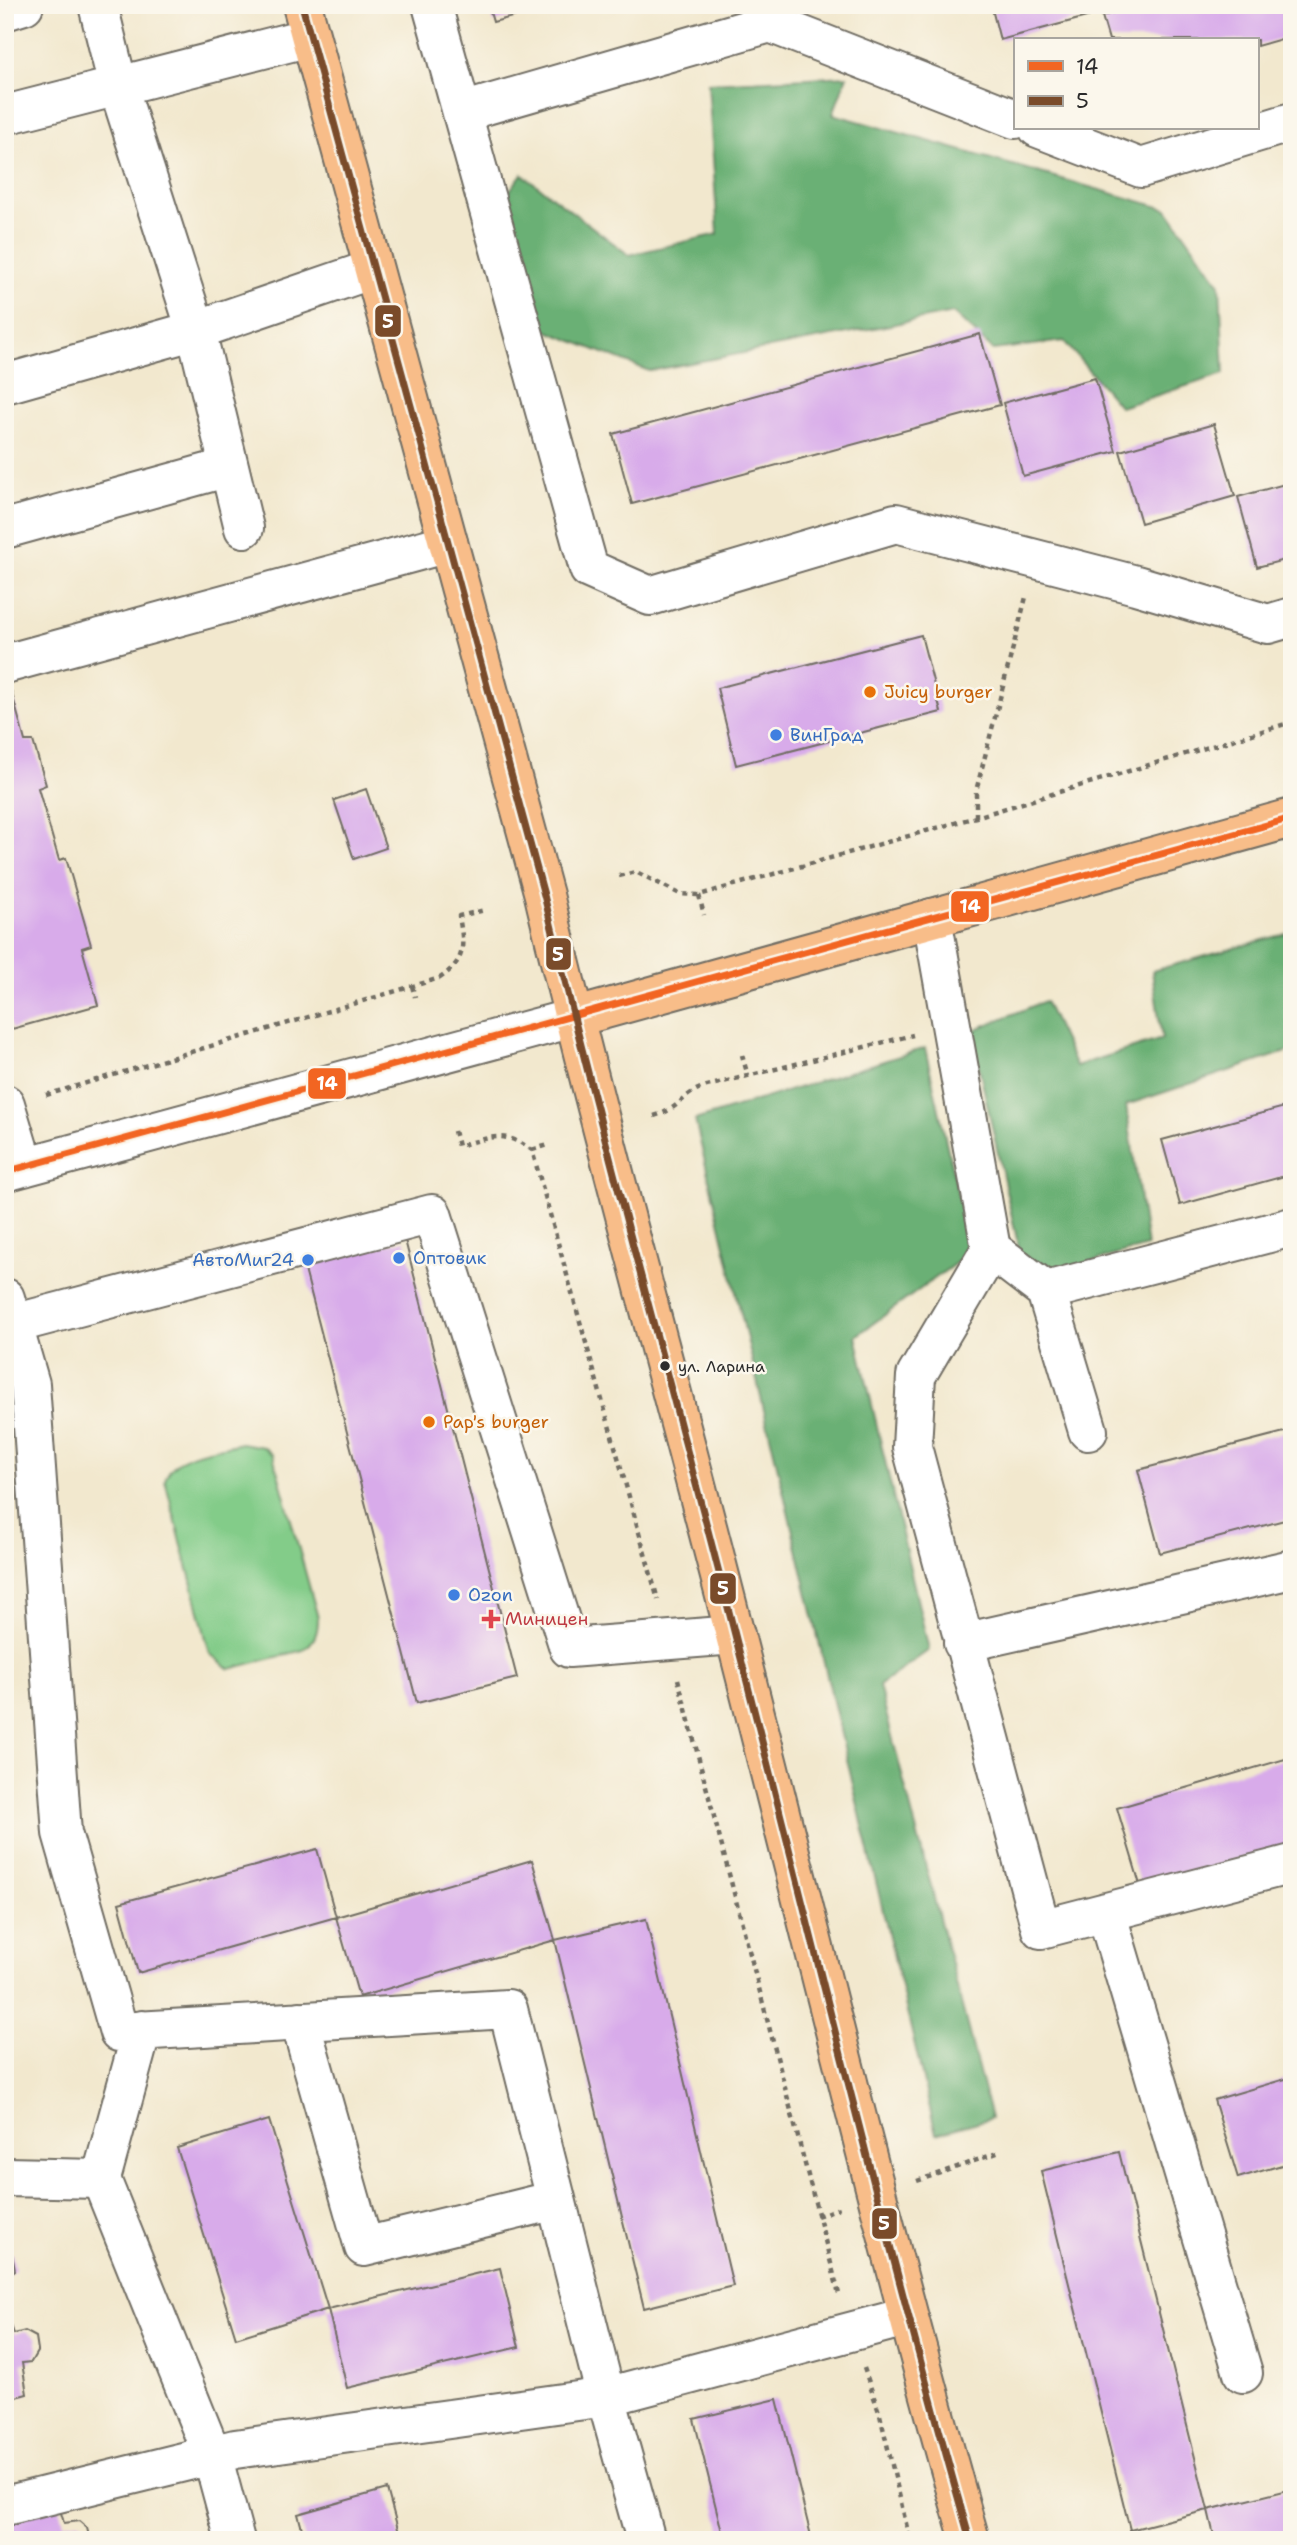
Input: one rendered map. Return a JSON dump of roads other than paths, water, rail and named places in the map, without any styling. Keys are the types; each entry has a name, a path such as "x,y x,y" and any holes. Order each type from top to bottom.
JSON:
{"main road":[{"path":"306,21 544,895 573,1018 735,1635 906,2317 970,2540"},
{"path":"573,1018 1292,818"}],"street":[{"path":"5,11 24,5"},
{"path":"98,5 118,86 196,330 244,528"},
{"path":"432,5 589,569 650,596 896,523 1268,624 1292,617"},
{"path":"5,115 118,86 306,21"},
{"path":"462,111 770,23 1014,119"},
{"path":"1043,130 1140,168 1292,122"},
{"path":"5,384 196,330 373,269"},
{"path":"5,529 229,467"},
{"path":"5,664 448,543"},
{"path":"932,918 991,1249 916,1376 912,1447 1041,1929 1292,1864"},
{"path":"6,1105 15,1170 573,1018"},
{"path":"646,2540 606,2396 508,2009 119,2032 62,1833 30,1384 9,1311 432,1214 569,1648 735,1635"},
{"path":"1046,1291 1292,1227"},
{"path":"991,1249 1046,1291 1088,1431"},
{"path":"963,1643 1292,1569"},
{"path":"1105,1912 1243,2373"},
{"path":"300,2021 364,2247 556,2200"},
{"path":"142,2030 101,2179 212,2455 235,2540"},
{"path":"5,2177 101,2179"},
{"path":"5,2506 234,2448 606,2396 906,2317"}],"place":[{"name":"Juicy burger","path":"870,692"},
{"name":"ВинГрад","path":"776,735"},
{"name":"Оптовик","path":"399,1258"},
{"name":"АвтоМиг24","path":"308,1260"},
{"name":"ул. Ларина","path":"665,1366"},
{"name":"Pap's burger","path":"429,1422"},
{"name":"Ozon","path":"454,1595"},
{"name":"Миницен","path":"491,1619"}]}
